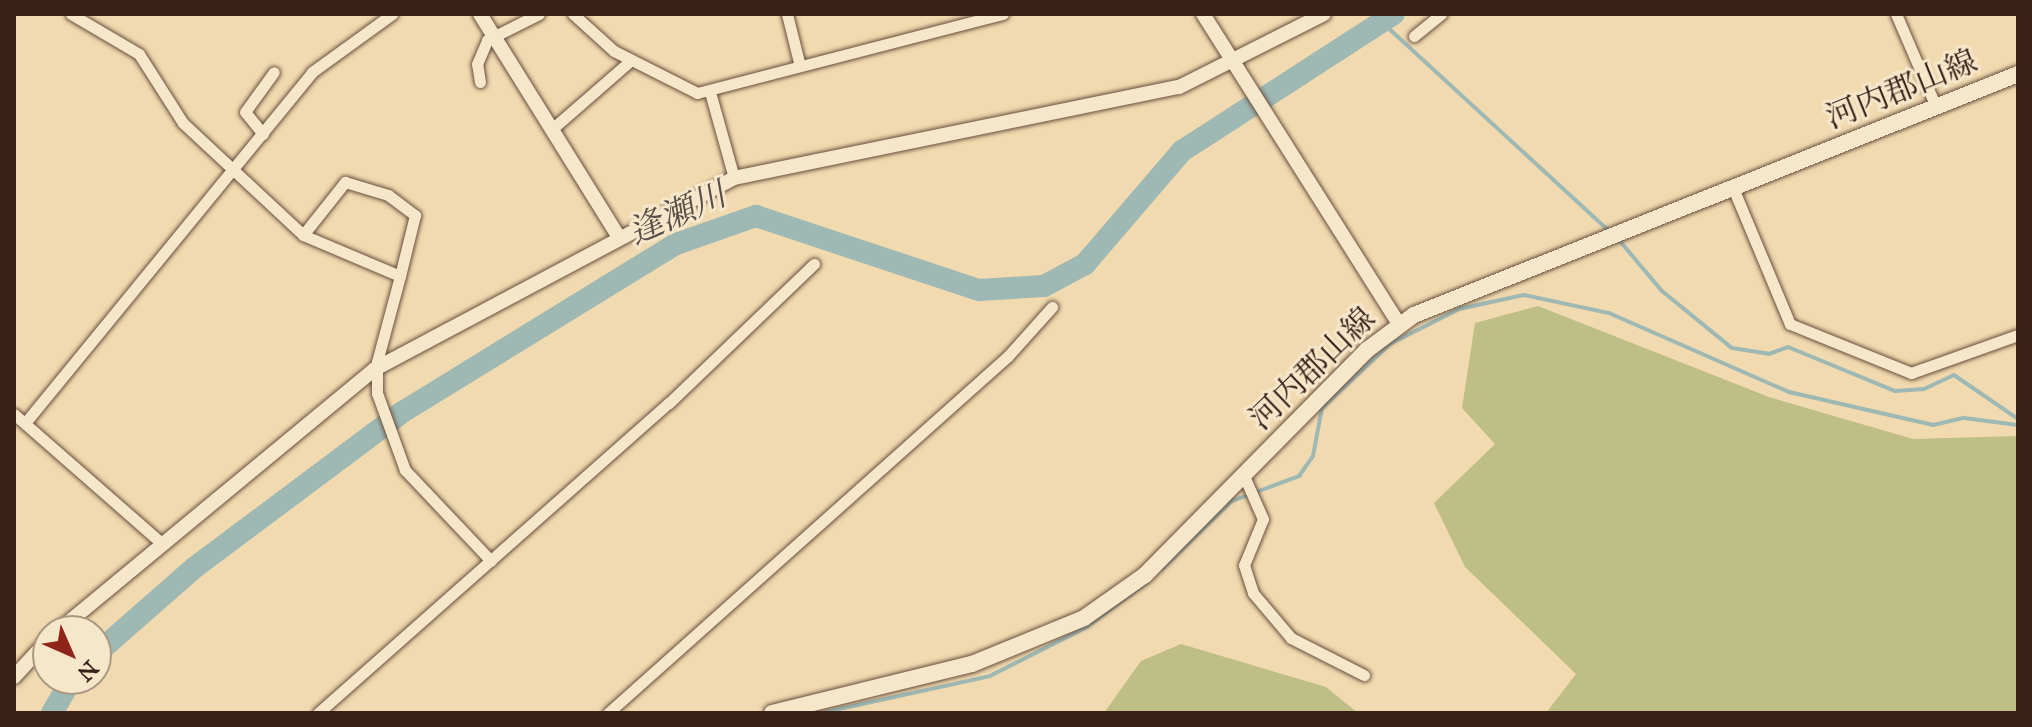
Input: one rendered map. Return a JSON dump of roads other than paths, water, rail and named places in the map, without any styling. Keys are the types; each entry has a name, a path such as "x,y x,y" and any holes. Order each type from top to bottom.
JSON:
{"main road":[{"name":"河内郡山線","path":"772,713 972,664 1064,628 1145,575 1399,324 1604,238 2018,74"}],"street":[{"path":"71,14 139,54 183,123 230,171 303,235 400,276"},
{"path":"25,423 328,55 392,14"},
{"path":"480,14 619,237"},
{"path":"480,82 477,64 493,35 539,14"},
{"path":"573,14 630,61 678,89 710,92 799,62 1003,14"},
{"path":"787,14 799,62"},
{"path":"1203,14 1399,324"},
{"path":"76,615 159,541 375,369 734,178 790,161 1095,108 1235,69 1324,14"},
{"path":"1414,36 1441,14"},
{"path":"1896,14 1936,107"},
{"path":"552,129 630,61"},
{"path":"263,134 245,112 274,72"},
{"path":"710,92 734,178"},
{"path":"303,235 345,182 388,195 415,215 375,369 377,393 405,470 491,561"},
{"path":"1733,188 1790,324 1911,373 2018,335"},
{"path":"318,713 491,561 814,264"},
{"path":"608,713 1008,356 1052,307"},
{"path":"14,414 159,541"},
{"path":"1244,476 1263,519 1244,565 1253,593 1291,638 1364,675"},
{"path":"14,677 32,657"}],"waterway":[{"name":"逢瀬川","path":"112,640 194,568 401,413 676,244 756,216 979,290 1044,286 1085,264 1182,151 1394,14"},
{"path":"1385,25 1609,231"},
{"path":"1619,240 1662,291 1732,348 1769,354 1788,347 1895,391 1924,389 1954,375 2018,419"},
{"path":"1162,569 1232,501 1299,476 1313,456 1322,408 1390,344 1459,309 1524,295 1609,313 1789,392 1933,425 1964,418 2018,425"},
{"path":"821,713 990,676 1087,627 1146,583"},
{"name":"逢瀬川","path":"52,713 63,695"}]}
